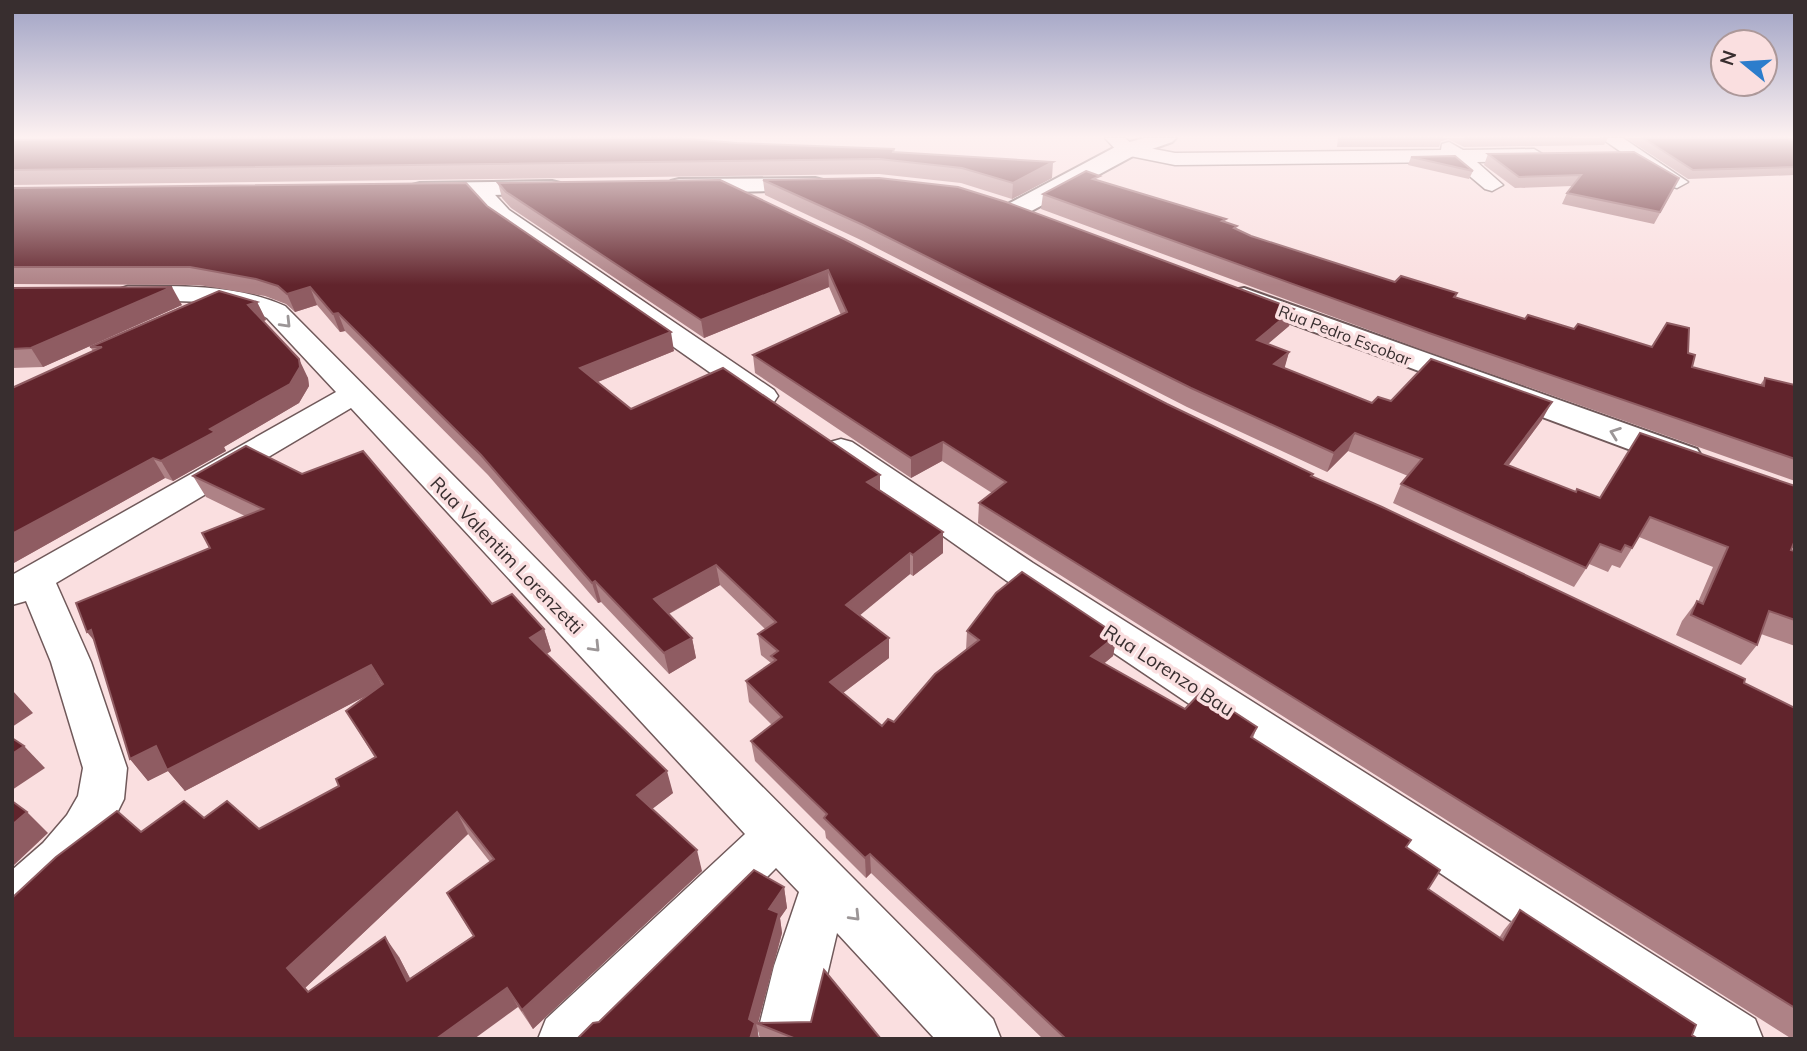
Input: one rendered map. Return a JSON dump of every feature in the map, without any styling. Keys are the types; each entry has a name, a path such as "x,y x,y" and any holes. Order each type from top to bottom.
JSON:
{"main road":[{"path":"1040,187 1004,206 1056,225"},
{"path":"393,190 573,188"},
{"name":"Rua Pedro Escobar","path":"1220,287 1705,465"}],"street":[{"path":"728,187 784,214"},
{"name":"Rua Lorenzo Bau","path":"477,189 501,215 1020,572 1735,1039"},
{"name":"Rua Valentim Lorenzetti","path":"101,294 225,298 252,302 276,312 973,1039"},
{"path":"174,321 225,298"},
{"path":"12,903 60,859 84,830 101,799 105,768 71,662 24,585 354,394"},
{"path":"566,1039 776,836"},
{"path":"784,1039 800,966 826,886"}],"building":[{"path":"470,187 487,206 671,332 580,368 631,409 723,368 880,475 867,482 943,532 913,555 910,553 846,605 889,638 830,682 882,726 888,719 894,722 935,674 979,640 967,631 996,593 1022,572 1117,635 1091,656 1185,709 1202,691 1257,727 1251,737 1411,840 1406,847 1440,870 1428,889 1503,940 1520,910 1696,1025 1692,1035 1698,1039 1066,1039 870,854 865,858 824,818 827,814 751,741 782,717 746,681 776,660 771,656 778,651 758,634 776,622 716,565 654,599 692,638 664,653 595,581 592,583 481,455 338,313 333,314 310,287 287,294 278,286 256,279 190,267 12,267 12,188"},
{"path":"502,187 735,187 844,239 1167,404 1313,474 1311,476 1745,679 1744,683 1795,708 1795,1008 979,503 1006,482 943,442 911,458 753,355 847,312 828,270 701,320"},
{"path":"779,187 958,187 1006,202 1294,309 1257,340 1289,352 1274,364 1372,403 1378,397 1391,401 1431,359 1552,402 1505,464 1576,492 1577,489 1600,498 1640,433 1795,486 1795,540 1791,550 1795,551 1795,620 1769,611 1757,645 1691,615 1697,601 1703,604 1728,547 1650,517 1632,548 1625,545 1621,552 1600,544 1586,568 1401,484 1422,459 1355,433 1334,453 1191,388 863,225"},
{"path":"1056,187 1120,187 1226,219 1222,221 1237,226 1234,228 1251,236 1395,282 1401,276 1457,293 1454,297 1525,319 1528,315 1574,329 1578,324 1652,347 1667,323 1689,328 1688,353 1695,355 1692,367 1764,386 1765,378 1795,385 1795,459 1429,333 1043,194"},
{"path":"1572,187 1674,187 1660,212 1567,193"},
{"path":"172,287 31,348 12,349 12,288"},
{"path":"219,291 257,302 248,305 299,359 300,367 290,384 210,429 215,432 161,461 153,458 12,534 12,388 102,347 90,347"},
{"path":"246,446 302,474 363,451 492,604 512,594 544,629 530,638 667,771 637,795 697,850 522,1010 507,988 436,1039 12,1039 12,898 56,857 117,811 141,832 184,801 204,818 227,801 259,829 339,786 336,779 376,757 346,711 383,684 371,665 167,770 156,746 130,759 91,630 87,632 76,603 210,548 202,533 263,509 193,476","holes":["457,812 494,859 447,893 474,936 407,981 385,937 308,992 287,968"]},
{"path":"12,738 24,746 12,754"},
{"path":"12,801 27,812 12,825"},
{"path":"754,870 784,887 769,909 779,913 749,1019 755,1023 750,1039 577,1039 593,1023 599,1022"},
{"path":"824,970 881,1039 796,1039 756,1023 811,1022"}]}
